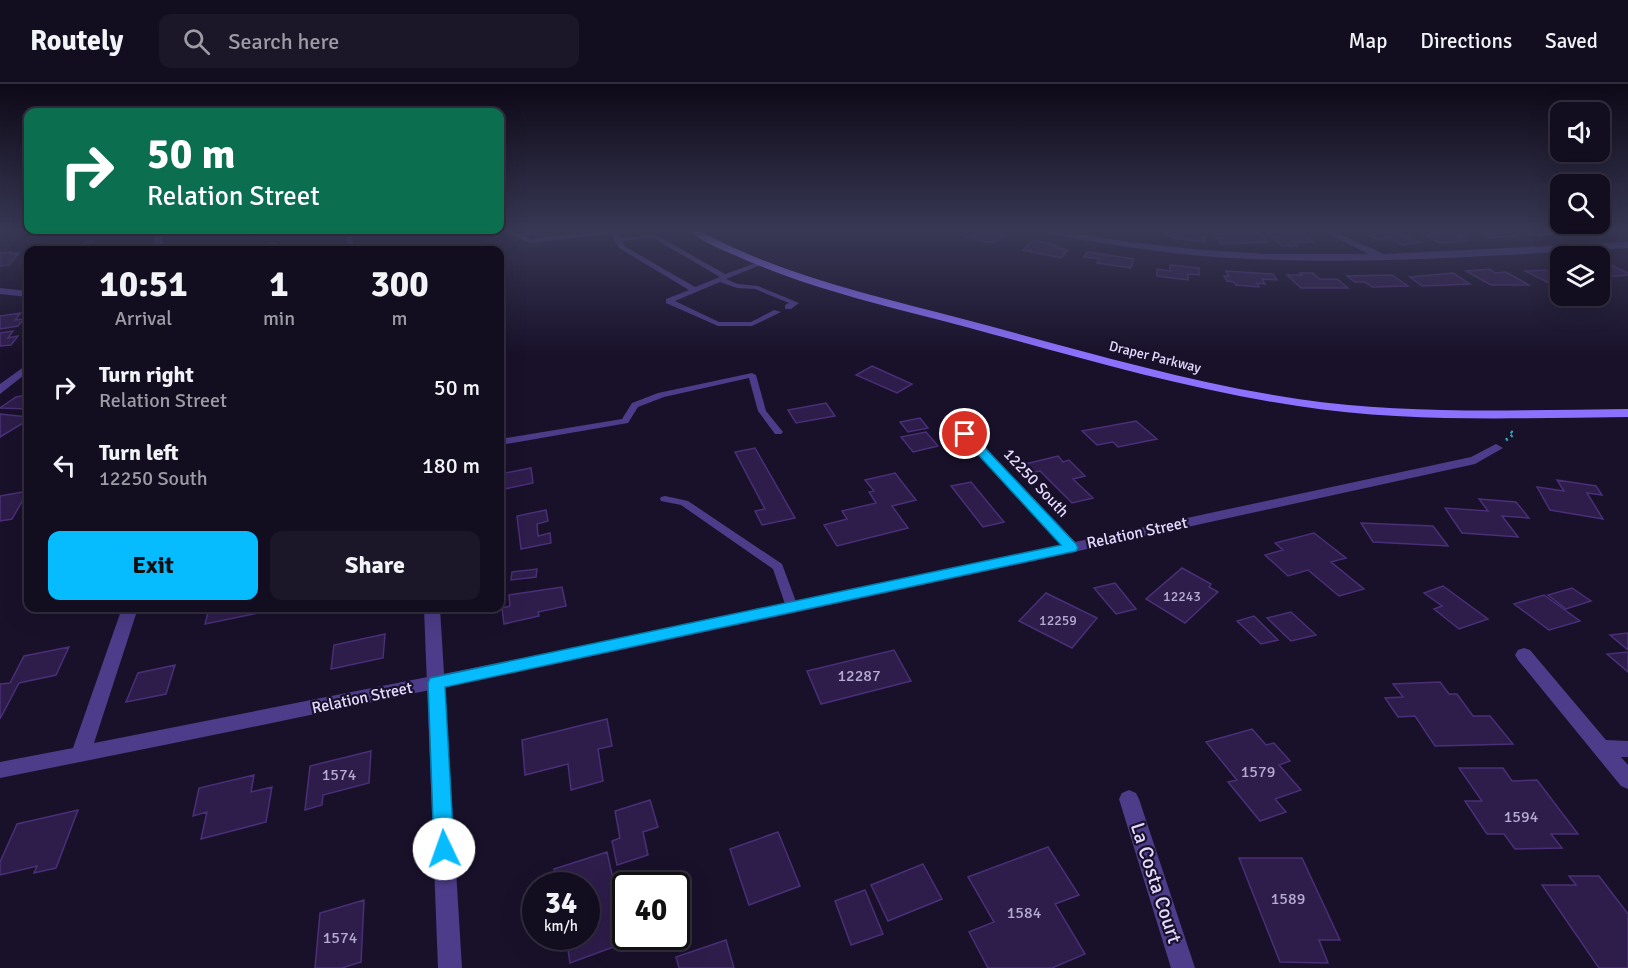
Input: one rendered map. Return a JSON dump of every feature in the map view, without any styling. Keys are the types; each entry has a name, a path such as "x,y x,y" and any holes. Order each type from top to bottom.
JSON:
{"main road":[{"name":"Draper Parkway","path":"789,272 941,317 1165,376 1257,396 1348,408 1411,413 1628,413"}],"street":[{"path":"0,291 24,294"},
{"path":"0,390 24,370"},
{"name":"12250 South","path":"950,417 1071,548"},
{"name":"Relation Street","path":"0,770 436,683 1071,548 1475,460 1496,448"},
{"path":"80,754 129,612"},
{"path":"432,612 450,968"},
{"path":"1524,655 1628,780"},
{"path":"1602,748 1628,749"},
{"name":"La Costa Court","path":"1129,799 1183,968"}],"lane":[{"path":"664,272 695,290"},
{"path":"713,272 737,286 756,286 795,303 788,307"},
{"path":"737,272 669,301 718,324 752,324 777,312"},
{"path":"504,441 625,421 635,405 661,395 752,375 762,411 778,432"},
{"path":"665,499 684,503 778,567 792,607"}],"path":[{"path":"1494,414 1514,434 1496,448"}],"building":[{"path":"1157,272 1199,272 1199,275 1188,274 1188,280 1157,276"},
{"path":"1227,272 1273,274 1277,280 1262,279 1265,284 1257,283 1259,287 1236,285 1234,282 1227,281 1224,276 1229,276"},
{"path":"1468,272 1506,272 1529,285 1491,285"},
{"path":"1528,272 1550,272 1550,284"},
{"path":"1610,272 1626,272 1628,275 1610,277"},
{"path":"1300,273 1313,273 1319,279 1337,279 1348,288 1301,288 1287,275 1302,275"},
{"path":"1453,273 1470,284 1422,286 1410,277"},
{"path":"1392,275 1408,286 1372,287 1365,282 1355,282 1347,276"},
{"path":"21,313 15,320 24,319 18,326 0,329 0,316"},
{"path":"13,331 8,338 18,336 11,345 0,346 0,333"},
{"path":"872,366 912,384 897,393 856,375"},
{"path":"24,396 24,409 0,408 16,397"},
{"path":"826,403 835,416 796,423 788,410"},
{"path":"0,414 24,417 24,422 0,437"},
{"path":"920,418 928,428 908,432 900,422"},
{"path":"1136,421 1157,439 1118,447 1113,442 1097,445 1082,431"},
{"path":"926,432 938,446 913,452 901,437"},
{"path":"755,448 795,518 762,525 755,511 765,509 735,452"},
{"path":"1058,456 1063,462 1069,460 1085,476 1073,479 1093,498 1072,503 1040,471 1029,473 1021,465"},
{"path":"531,468 533,483 504,489 504,473"},
{"path":"895,473 916,500 892,506 908,528 837,546 824,525 847,519 842,511 876,503 869,492 874,491 865,480"},
{"path":"1557,480 1596,486 1602,495 1587,493 1603,519 1550,510 1537,487 1564,491"},
{"path":"971,482 1004,522 983,527 951,486"},
{"path":"24,492 24,498 12,519 0,521 0,496"},
{"path":"1479,499 1516,502 1529,518 1502,516 1518,537 1462,533 1445,508 1488,511"},
{"path":"546,510 548,521 537,524 538,536 550,533 551,543 521,549 517,516"},
{"path":"1361,523 1433,526 1448,546 1373,542"},
{"path":"1314,533 1346,558 1331,562 1364,589 1339,596 1308,570 1288,576 1265,555 1283,550 1275,543"},
{"path":"1182,568 1211,584 1209,587 1218,592 1185,623 1146,599"},
{"path":"537,569 536,577 511,580 512,572"},
{"path":"1115,583 1136,609 1116,614 1094,588"},
{"path":"1443,586 1488,619 1459,629 1434,609 1442,606 1424,593"},
{"path":"562,587 566,606 538,612 539,616 504,624 502,612 504,608 510,606 509,595"},
{"path":"1572,588 1591,601 1566,609 1548,595"},
{"path":"1046,593 1097,618 1072,648 1019,621"},
{"path":"1544,595 1580,621 1549,630 1514,604"},
{"path":"208,612 258,612 258,613 205,624"},
{"path":"1291,612 1316,635 1291,641 1267,618"},
{"path":"1254,616 1278,640 1261,644 1237,621"},
{"path":"1628,633 1628,650 1610,635"},
{"path":"385,634 383,658 331,669 334,645"},
{"path":"69,647 56,675 19,683 0,719 0,684 10,683 24,656"},
{"path":"894,650 911,681 821,704 807,671"},
{"path":"1628,652 1628,672 1607,654"},
{"path":"175,665 166,694 126,702 138,673"},
{"path":"1440,682 1449,694 1457,694 1473,716 1490,716 1513,744 1435,746 1415,716 1398,717 1385,698 1403,697 1393,684"},
{"path":"607,719 612,746 598,749 603,781 571,790 568,764 525,775 522,740"},
{"path":"1252,729 1266,745 1274,743 1290,761 1279,765 1301,790 1275,799 1286,812 1260,821 1228,782 1237,780 1206,742"},
{"path":"371,751 369,783 323,795 322,805 305,810 310,766"},
{"path":"1459,768 1503,768 1512,781 1537,780 1578,834 1551,834 1562,848 1515,849 1504,834 1487,834 1465,801 1482,801"},
{"path":"254,775 251,792 272,787 266,822 201,839 207,812 193,816 199,788"},
{"path":"650,800 658,827 643,832 648,855 617,865 612,841 620,838 615,811"},
{"path":"78,810 56,868 34,873 37,866 0,875 0,862 17,824"},
{"path":"778,832 800,886 749,905 730,849"},
{"path":"1048,847 1079,895 1055,904 1085,954 1052,968 988,968 969,932 994,922 968,877"},
{"path":"607,852 612,874 612,948 570,963 568,950 600,950 600,872 555,872 554,869"},
{"path":"1239,858 1302,858 1340,940 1319,940 1328,963 1280,962"},
{"path":"923,864 942,899 888,921 871,885"},
{"path":"1569,876 1599,876 1628,914 1628,968 1599,968 1542,885 1576,885"},
{"path":"865,890 883,934 851,945 835,901"},
{"path":"364,900 361,962 342,968 315,968 320,913"},
{"path":"726,940 734,968 679,968 676,957"}],"route":[{"path":"444,849 436,683 1071,548 965,434"}]}
